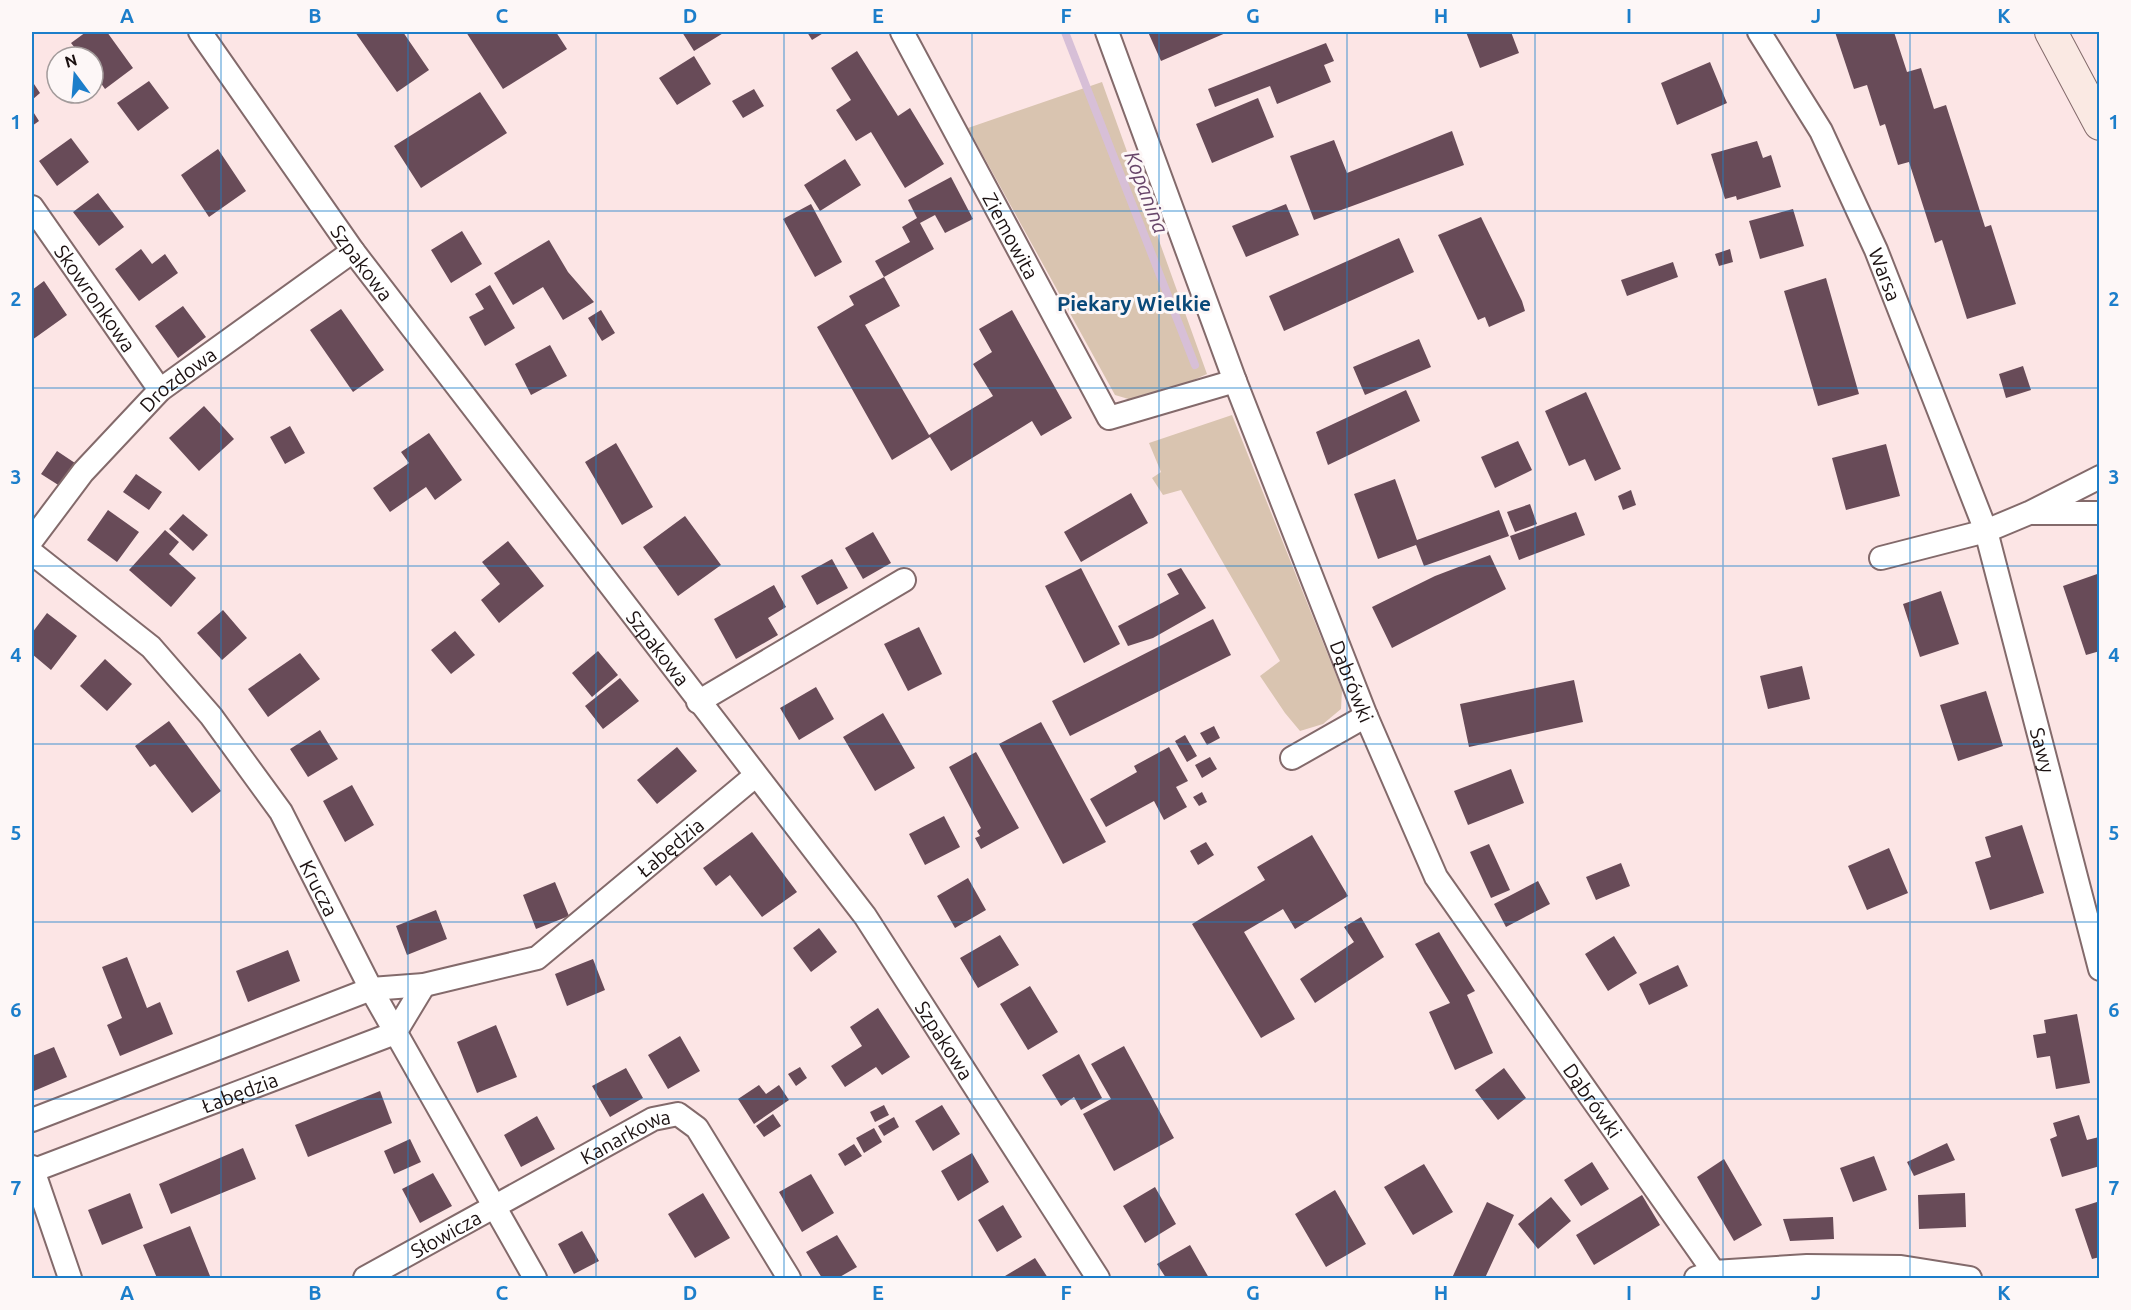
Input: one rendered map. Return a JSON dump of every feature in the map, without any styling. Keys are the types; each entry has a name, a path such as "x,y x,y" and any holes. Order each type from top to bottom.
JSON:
{"street":[{"name":"Szpakowa","path":"200,32 353,251 865,916 1098,1278"},
{"name":"Ziemowita","path":"902,32 1109,418 1234,381"},
{"name":"Dąbrówki","path":"1107,32 1234,381 1366,716 1436,877 1711,1276"},
{"name":"Warsa","path":"1760,32 1821,131 1876,250 1986,531"},
{"path":"2050,32 2100,124"},
{"name":"Skowronkowa","path":"32,207 160,390"},
{"name":"Drozdowa","path":"32,540 83,472 160,390 353,251"},
{"path":"1881,558 1986,531 2029,513 2100,477"},
{"path":"2029,513 2100,513"},
{"name":"Sawy","path":"1986,531 2100,969"},
{"name":"Krucza","path":"32,553 151,647 212,716 281,812 371,989 535,1278"},
{"path":"698,702 904,580"},
{"path":"1292,758 1366,716"},
{"name":"Łabędzia","path":"32,1120 371,989 424,985 537,958 755,776"},
{"path":"395,1033 424,985"},
{"name":"Łabędzia","path":"32,1170 395,1033"},
{"name":"Kanarkowa","path":"496,1208 653,1119 678,1114 697,1128 789,1278"},
{"path":"32,1170 70,1278"},
{"name":"Słowicza","path":"365,1278 496,1208"},
{"path":"1711,1276 1807,1266 1901,1266 1970,1278"}],"shaded area":[{"path":"1102,82 1207,374 1142,403 1115,395 968,128"},
{"path":"1232,415 1342,690 1341,709 1323,724 1300,731 1260,676 1280,661 1181,490 1163,495 1152,478 1161,472 1149,443"}],"building":[{"path":"86,32 107,32 133,68 105,89 105,45 73,45 71,43"},
{"path":"355,32 403,32 429,70 397,92"},
{"path":"466,32 556,32 567,49 503,89"},
{"path":"682,32 725,32 694,51"},
{"path":"807,32 825,32 812,40"},
{"path":"1148,32 1228,32 1161,61"},
{"path":"1466,32 1511,32 1519,53 1480,68"},
{"path":"1835,32 1886,32 1887,34 1894,32 1907,72 1921,68 1934,109 1946,105 1985,227 1991,225 2016,304 1967,319 1942,240 1935,243 1909,162 1898,165 1885,124 1880,126 1867,85 1854,89"},
{"path":"1326,43 1334,61 1324,65 1331,82 1277,104 1270,86 1215,107 1208,89"},
{"path":"857,51 898,116 910,108 944,164 905,188 871,132 856,141 836,110 851,100 831,68"},
{"path":"694,56 711,84 677,105 659,78"},
{"path":"1710,62 1727,103 1677,125 1661,83"},
{"path":"32,81 40,93 32,100"},
{"path":"149,81 169,108 138,131 117,103"},
{"path":"754,89 764,106 743,118 732,101"},
{"path":"480,92 507,133 421,188 394,146"},
{"path":"1258,98 1274,137 1212,163 1196,124"},
{"path":"32,110 39,121 32,126"},
{"path":"1452,131 1464,165 1314,220 1290,156 1334,140 1347,173"},
{"path":"71,138 89,162 57,186 39,161"},
{"path":"1757,141 1763,158 1771,155 1781,187 1737,200 1736,196 1725,199 1711,154"},
{"path":"218,149 246,191 209,217 181,175"},
{"path":"845,159 861,185 820,211 804,185"},
{"path":"951,177 973,219 945,233 935,215 920,223 934,249 884,277 875,261 910,242 902,227 917,218 908,200"},
{"path":"98,193 124,227 99,246 73,212"},
{"path":"811,204 842,262 815,277 783,219"},
{"path":"1286,204 1299,235 1246,257 1232,226"},
{"path":"1793,209 1804,246 1760,259 1749,221"},
{"path":"1481,217 1525,311 1489,327 1485,317 1478,320 1438,235"},
{"path":"462,231 482,264 451,283 431,250"},
{"path":"1399,238 1414,272 1284,331 1269,296"},
{"path":"549,240 568,272 594,302 563,320 543,287 513,305 494,273"},
{"path":"141,249 152,264 165,254 178,273 139,301 115,269"},
{"path":"1730,249 1733,262 1719,266 1715,254"},
{"path":"1673,262 1678,277 1627,296 1621,280"},
{"path":"884,277 900,306 865,325 929,435 993,396 973,364 992,352 979,329 1012,310 1072,418 1041,436 1032,421 951,471 930,437 892,460 817,327 854,305 849,296"},
{"path":"1826,278 1859,394 1818,406 1784,291"},
{"path":"44,281 67,315 32,340 32,290"},
{"path":"490,285 515,328 485,346 469,317 484,309 475,294"},
{"path":"183,306 206,337 178,358 155,326"},
{"path":"341,309 384,370 353,392 310,330"},
{"path":"601,310 615,333 602,341 588,318"},
{"path":"1419,339 1431,367 1365,395 1353,367"},
{"path":"550,345 567,376 531,395 515,364"},
{"path":"2023,366 2031,390 2006,398 1999,374"},
{"path":"1406,390 1420,421 1328,465 1316,432"},
{"path":"1586,392 1621,469 1595,481 1585,459 1569,466 1545,411"},
{"path":"204,406 234,439 199,471 169,438"},
{"path":"290,426 305,453 285,464 270,437"},
{"path":"429,433 462,480 435,500 426,487 390,512 373,488 409,463 401,452"},
{"path":"1518,441 1532,470 1495,488 1481,457"},
{"path":"616,443 653,507 622,525 585,462"},
{"path":"1886,444 1900,496 1846,510 1832,458"},
{"path":"57,451 78,465 63,488 41,474"},
{"path":"136,474 162,492 149,510 123,492"},
{"path":"1395,479 1417,540 1499,510 1509,536 1424,566 1416,545 1378,559 1354,494"},
{"path":"1631,490 1636,505 1623,510 1618,496"},
{"path":"1131,493 1148,523 1081,562 1064,532"},
{"path":"1530,504 1537,524 1515,532 1507,512"},
{"path":"108,510 139,532 117,562 87,540"},
{"path":"1576,512 1585,535 1519,560 1510,536"},
{"path":"183,514 208,535 193,551 169,529"},
{"path":"685,516 721,565 678,596 643,547"},
{"path":"165,530 179,542 169,554 196,578 171,607 129,570"},
{"path":"873,532 891,563 863,579 845,548"},
{"path":"508,541 544,586 499,623 481,600 500,584 482,562"},
{"path":"1490,555 1506,589 1392,648 1372,607 1435,576"},
{"path":"832,559 848,588 817,605 801,576"},
{"path":"1081,568 1120,644 1084,663 1045,586"},
{"path":"1181,568 1206,608 1153,638 1128,646 1118,626 1179,594 1167,574"},
{"path":"2100,573 2100,651 2086,655 2063,586"},
{"path":"774,585 786,607 768,618 778,635 736,659 714,619"},
{"path":"1941,591 1959,644 1920,657 1903,604"},
{"path":"223,610 247,638 222,660 197,633"},
{"path":"47,613 77,636 51,670 32,654 32,633"},
{"path":"1213,619 1231,655 1070,736 1052,701"},
{"path":"919,627 942,674 908,691 884,644"},
{"path":"455,631 475,655 451,674 431,650"},
{"path":"598,651 618,675 592,697 572,673"},
{"path":"300,653 320,679 268,717 248,689"},
{"path":"105,659 132,684 107,711 80,686"},
{"path":"1802,666 1810,699 1768,709 1760,676"},
{"path":"620,678 639,701 603,729 585,706"},
{"path":"1574,680 1583,722 1469,747 1460,704"},
{"path":"816,687 834,719 799,740 780,708"},
{"path":"1986,691 2003,746 1958,761 1940,705"},
{"path":"883,713 915,768 875,791 843,737"},
{"path":"169,721 221,791 192,813 155,764 150,767 135,746"},
{"path":"1041,722 1106,842 1063,864 999,744"},
{"path":"1214,726 1220,738 1207,745 1200,733"},
{"path":"320,730 338,759 308,777 290,749"},
{"path":"1185,735 1197,756 1187,762 1175,741"},
{"path":"677,747 697,771 657,804 637,780"},
{"path":"1169,747 1188,781 1176,787 1187,807 1164,820 1154,801 1106,827 1090,799 1137,772 1134,766"},
{"path":"976,752 1019,828 981,849 975,838 980,836 977,831 981,828 949,767"},
{"path":"1210,757 1217,769 1202,778 1195,765"},
{"path":"1511,769 1524,803 1468,825 1454,791"},
{"path":"352,785 374,825 345,842 323,801"},
{"path":"1202,792 1207,802 1199,806 1193,797"},
{"path":"944,816 960,847 925,865 909,834"},
{"path":"2022,825 2044,893 1990,910 1975,862 1991,857 1985,837"},
{"path":"752,832 797,892 762,917 730,875 716,886 703,868"},
{"path":"1312,835 1348,896 1295,929 1283,909 1244,932 1295,1019 1261,1038 1192,924 1265,880 1257,867"},
{"path":"1206,842 1214,855 1198,865 1190,851"},
{"path":"1489,844 1510,890 1491,898 1470,852"},
{"path":"1889,848 1908,893 1867,910 1848,866"},
{"path":"1621,863 1630,886 1596,900 1586,877"},
{"path":"968,878 986,910 955,928 937,896"},
{"path":"1538,881 1550,904 1506,927 1494,904"},
{"path":"555,882 569,916 536,929 523,895"},
{"path":"436,910 447,939 407,955 396,926"},
{"path":"1361,917 1384,957 1315,1003 1300,979 1354,942 1344,927"},
{"path":"819,928 837,952 811,972 793,948"},
{"path":"1439,932 1475,991 1467,995 1493,1053 1455,1070 1429,1012 1450,1003 1415,944"},
{"path":"1000,935 1019,965 978,988 960,958"},
{"path":"1614,936 1637,973 1608,991 1585,954"},
{"path":"288,950 300,981 248,1002 236,971"},
{"path":"127,957 147,1008 160,1002 173,1034 120,1056 107,1025 122,1018 102,967"},
{"path":"593,959 605,990 567,1006 555,974"},
{"path":"1678,965 1688,986 1649,1005 1639,984"},
{"path":"1030,986 1058,1032 1028,1050 1000,1004"},
{"path":"878,1008 910,1057 882,1075 876,1067 845,1087 831,1066 862,1046 850,1027"},
{"path":"2077,1014 2090,1083 2056,1089 2050,1056 2037,1058 2033,1035 2046,1033 2044,1020"},
{"path":"496,1025 517,1077 477,1093 457,1042"},
{"path":"680,1036 700,1071 668,1089 648,1055"},
{"path":"1124,1046 1174,1138 1114,1171 1083,1114 1111,1099 1091,1064"},
{"path":"54,1047 67,1077 34,1091 32,1056"},
{"path":"1079,1054 1102,1098 1081,1110 1074,1097 1061,1106 1042,1075"},
{"path":"800,1067 807,1078 796,1086 788,1074"},
{"path":"626,1068 643,1098 610,1117 592,1086"},
{"path":"1504,1068 1526,1098 1498,1120 1475,1090"},
{"path":"759,1085 766,1094 779,1085 789,1100 754,1124 738,1099"},
{"path":"380,1091 392,1123 308,1157 295,1125"},
{"path":"884,1105 889,1115 875,1122 870,1112"},
{"path":"942,1105 960,1134 933,1151 915,1121"},
{"path":"773,1114 781,1126 764,1137 756,1126"},
{"path":"2079,1115 2087,1140 2099,1137 2100,1166 2062,1177 2050,1139 2057,1136 2053,1123"},
{"path":"537,1116 555,1149 521,1167 504,1135"},
{"path":"894,1117 899,1127 884,1136 878,1126"},
{"path":"874,1128 882,1142 864,1153 856,1138"},
{"path":"410,1139 421,1162 394,1174 384,1151"},
{"path":"1947,1143 1955,1160 1914,1176 1907,1162"},
{"path":"854,1144 862,1156 845,1166 838,1154"},
{"path":"243,1148 256,1179 171,1214 159,1184"},
{"path":"972,1153 989,1182 958,1201 941,1171"},
{"path":"1874,1156 1887,1190 1853,1202 1840,1168"},
{"path":"1724,1159 1762,1225 1734,1241 1697,1177"},
{"path":"1592,1162 1609,1189 1581,1206 1564,1180"},
{"path":"1424,1164 1453,1212 1413,1235 1384,1187"},
{"path":"433,1173 452,1206 420,1223 402,1189"},
{"path":"811,1174 834,1213 802,1232 779,1192"},
{"path":"1155,1187 1176,1224 1145,1243 1123,1206"},
{"path":"1335,1190 1366,1244 1326,1267 1295,1214"},
{"path":"130,1193 143,1228 102,1245 88,1210"},
{"path":"703,1193 730,1238 695,1258 668,1214"},
{"path":"1965,1193 1966,1227 1919,1229 1918,1195"},
{"path":"1642,1195 1660,1225 1594,1265 1576,1235"},
{"path":"1551,1197 1571,1221 1538,1249 1518,1224"},
{"path":"2100,1201 2100,1257 2092,1259 2075,1209"},
{"path":"1487,1202 1514,1215 1485,1278 1452,1278"},
{"path":"1003,1205 1022,1237 997,1252 978,1220"},
{"path":"1833,1217 1834,1239 1790,1241 1783,1219"},
{"path":"190,1226 210,1276 157,1278 143,1245"},
{"path":"582,1231 599,1261 574,1274 558,1244"},
{"path":"837,1235 857,1267 838,1278 822,1278 806,1252"},
{"path":"1190,1245 1209,1278 1166,1278 1157,1264"},
{"path":"1035,1258 1048,1278 1006,1278 1005,1276"}],"waterway":[{"name":"Kopanina","path":"1065,32 1195,365"}],"district":[{"name":"Piekary Wielkie","path":"1134,303"}]}
